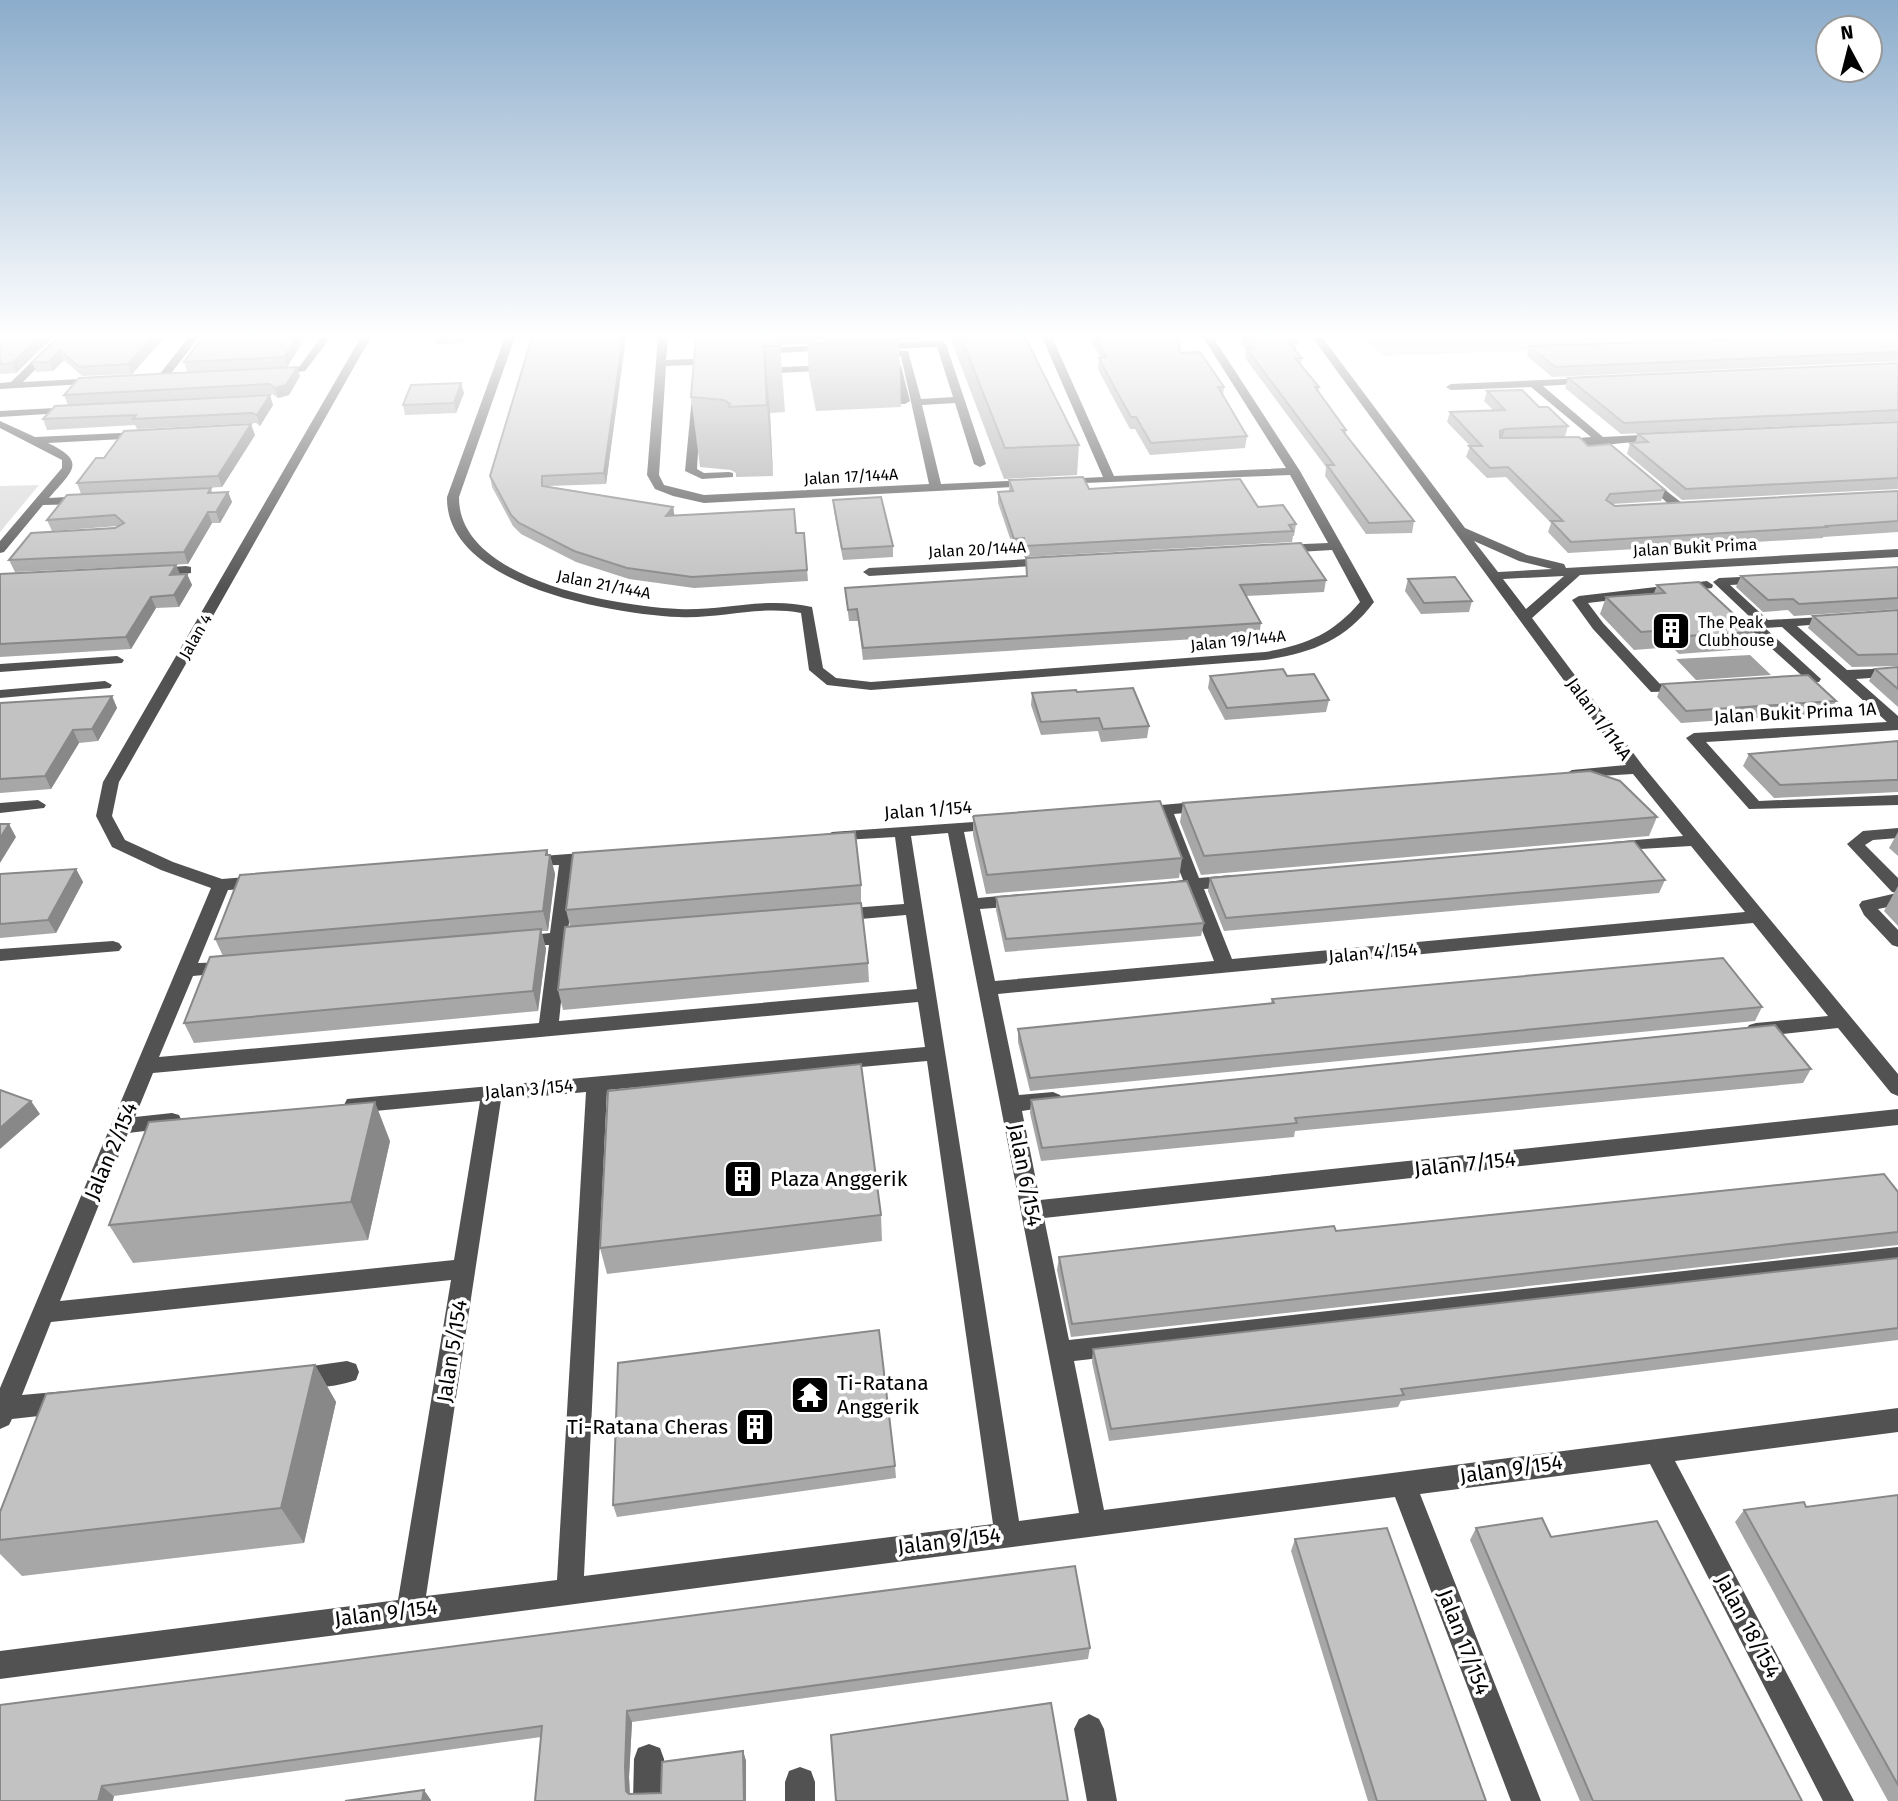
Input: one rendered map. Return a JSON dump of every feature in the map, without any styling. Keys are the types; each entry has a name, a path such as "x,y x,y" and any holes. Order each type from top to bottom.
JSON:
{"street":[{"name":"Jalan 4","path":"221,885 167,866 118,843 104,816 111,782 318,421"},
{"name":"Jalan 21/144A","path":"480,421 453,499 462,536 500,569 560,594 678,614 799,607 807,610 816,670 832,682 871,686"},
{"name":"Jalan 17/144A","path":"657,421 653,475 659,487 677,494 704,499 1294,471"},
{"path":"695,421 691,471 702,476 729,475"},
{"path":"920,421 936,488"},
{"path":"966,421 980,464"},
{"path":"1084,421 1110,479"},
{"name":"Jalan 19/144A","path":"871,686 1265,656 1295,652 1320,644 1350,624 1367,602 1338,546 1262,421"},
{"name":"Jalan 1/114A","path":"1379,421 1637,769 1898,1088"},
{"path":"1578,421 1610,448"},
{"path":"0,424 68,460 68,468 4,545"},
{"path":"33,440 159,434"},
{"path":"1545,443 1668,437"},
{"path":"1639,473 1678,506"},
{"path":"40,502 95,499"},
{"path":"1665,507 1692,505"},
{"path":"1461,531 1523,558 1577,571"},
{"path":"4,545 32,539"},
{"path":"1264,550 1338,546"},
{"name":"Jalan Bukit Prima","path":"1494,576 1898,553"},
{"name":"Jalan 20/144A","path":"869,572 1060,562"},
{"path":"1685,565 1814,679 1789,680"},
{"path":"146,572 186,570"},
{"path":"1525,617 1577,571"},
{"path":"1774,579 1719,582 1765,624 1848,618"},
{"path":"1697,686 1656,689 1598,626 1579,600 1707,585"},
{"path":"1785,622 1898,725"},
{"path":"0,668 117,660"},
{"path":"1843,675 1898,672"},
{"path":"0,694 105,685"},
{"name":"Jalan Bukit Prima 1A","path":"1898,725 1694,738 1755,806 1898,800"},
{"path":"1553,776 1637,769"},
{"path":"0,808 38,805"},
{"path":"1122,813 1219,805"},
{"path":"1164,810 1225,966"},
{"name":"Jalan 1/154","path":"819,838 1011,823"},
{"name":"Jalan 6/154","path":"956,828 1094,1523"},
{"path":"902,831 1008,1534"},
{"path":"1898,833 1869,835 1855,844 1898,888"},
{"path":"1597,848 1695,840"},
{"path":"512,863 610,856"},
{"path":"548,1030 568,859"},
{"path":"1152,888 1249,880"},
{"path":"221,885 277,881"},
{"name":"Jalan 2/154","path":"2,1413 221,885"},
{"path":"971,904 1040,898"},
{"path":"1898,899 1868,905 1870,911 1898,941"},
{"path":"818,917 914,909"},
{"name":"Jalan 4/154","path":"988,988 1758,917"},
{"path":"502,943 598,935"},
{"path":"0,955 113,947"},
{"path":"186,970 241,966"},
{"path":"146,1066 927,995"},
{"path":"1734,1032 1843,1021"},
{"name":"Jalan 3/154","path":"341,1106 936,1053"},
{"path":"570,1591 597,1084"},
{"name":"Jalan 5/154","path":"410,1610 492,1093"},
{"path":"1011,1104 1067,1099"},
{"name":"Jalan 7/154","path":"1032,1210 1898,1117"},
{"path":"121,1126 190,1120"},
{"path":"1060,1352 1898,1258"},
{"path":"43,1313 465,1269"},
{"path":"278,1380 347,1373"},
{"path":"2,1413 86,1400"},
{"name":"Jalan 9/154","path":"0,1664 1656,1450 1895,1425"},
{"name":"Jalan 18/154","path":"1656,1450 1839,1801"},
{"name":"Jalan 17/154","path":"1403,1484 1526,1801"},
{"path":"1089,1729 1102,1801"},
{"path":"648,1801 649,1759"}],"shaded area":[{"path":"39,485 0,532 0,486"},
{"path":"1750,655 1771,675 1696,680 1676,659"}],"building":[{"path":"507,421 611,421 604,473 542,476 542,486 673,507 666,516 794,509 796,533 804,533 807,570 692,577 627,568 574,551 519,523 511,515 490,476"},
{"path":"994,421 1067,421 1079,445 1005,448"},
{"path":"1138,421 1238,421 1247,436 1151,443"},
{"path":"1301,421 1340,421 1346,430 1342,430 1414,521 1369,523 1327,465 1334,465"},
{"path":"1459,421 1563,421 1568,426 1505,429 1500,431 1500,438 1579,437 1588,446 1610,444 1665,490 1610,494 1606,500 1615,506 1898,491 1898,521 1571,542 1551,521 1563,521 1508,467 1490,468 1469,446 1482,446"},
{"path":"1622,421 1665,421 1624,423"},
{"path":"1898,422 1898,478 1686,489 1630,443 1648,442 1638,434"},
{"path":"251,424 218,476 77,483 96,458 104,458 124,431"},
{"path":"1083,477 1089,489 1240,479 1258,507 1283,505 1296,524 1289,525 1293,531 1025,546 1024,538 1014,539 998,492 1013,491 1009,480"},
{"path":"211,488 208,493 228,492 216,512 208,512 184,552 9,560 31,533 115,528 124,523 115,515 47,520 67,495"},
{"path":"881,497 893,546 842,549 833,500"},
{"path":"1301,543 1326,580 1240,585 1261,623 863,648 857,609 848,610 845,588 1027,576 1026,558"},
{"path":"176,565 170,575 187,574 174,595 151,597 126,637 0,644 0,574"},
{"path":"1898,567 1898,598 1799,604 1793,599 1768,600 1741,576"},
{"path":"1455,577 1472,601 1424,603 1408,579"},
{"path":"1699,582 1753,632 1686,636 1679,629 1641,632 1606,597 1665,593 1657,585"},
{"path":"1898,610 1898,654 1858,655 1813,616"},
{"path":"1898,667 1898,689 1875,669"},
{"path":"1283,669 1287,676 1314,674 1329,700 1227,708 1210,676"},
{"path":"1808,675 1836,701 1686,711 1662,684"},
{"path":"1133,688 1149,726 1103,729 1099,718 1041,722 1032,693 1077,692"},
{"path":"112,696 92,729 73,730 45,776 0,779 0,703"},
{"path":"1898,741 1898,780 1780,785 1749,754"},
{"path":"1590,771 1620,781 1657,817 1204,856 1183,803"},
{"path":"1160,801 1182,858 987,875 973,816"},
{"path":"0,824 9,824 0,838"},
{"path":"855,832 861,885 566,910 573,853"},
{"path":"1634,841 1665,880 1226,918 1210,878"},
{"path":"547,850 546,855 550,855 543,911 215,939 240,875"},
{"path":"76,869 48,920 0,924 0,874"},
{"path":"1187,881 1204,923 1006,939 996,897"},
{"path":"861,903 868,963 558,990 565,927"},
{"path":"541,929 533,991 184,1023 210,957"},
{"path":"1723,958 1762,1007 1030,1078 1018,1029 1274,1003 1272,999"},
{"path":"1775,1025 1811,1069 1295,1118 1297,1123 1042,1148 1031,1100"},
{"name":"Plaza Anggerik","path":"861,1064 881,1215 600,1248 608,1091"},
{"path":"0,1090 31,1101 0,1128"},
{"path":"375,1102 351,1202 109,1225 149,1122"},
{"path":"1884,1174 1898,1192 1898,1232 1072,1324 1059,1257 1334,1226 1336,1231"},
{"path":"1898,1258 1898,1328 1401,1389 1404,1395 1111,1429 1093,1349"},
{"name":"Ti-Ratana Cheras","path":"879,1330 895,1466 613,1505 618,1363"},
{"path":"315,1365 281,1508 0,1540 0,1512 46,1394"},
{"path":"1898,1495 1898,1785 1744,1510 1804,1502 1806,1507"},
{"path":"1542,1518 1551,1537 1657,1521 1802,1801 1593,1801 1476,1528"},
{"path":"1387,1528 1486,1801 1377,1801 1295,1539"},
{"path":"1075,1566 1090,1648 627,1711 625,1767 626,1791 629,1794 661,1793 662,1762 743,1751 744,1801 535,1801 542,1726 102,1786 98,1801 0,1801 0,1705"},
{"path":"1051,1703 1068,1801 836,1801 831,1735"},
{"path":"424,1790 422,1801 345,1801"}],"place":[{"name":"The Peak Clubhouse","path":"1671,631"},
{"name":"Plaza Anggerik","path":"743,1179"},
{"name":"Ti-Ratana Anggerik","path":"810,1395"},
{"name":"Ti-Ratana Cheras","path":"755,1427"}]}
